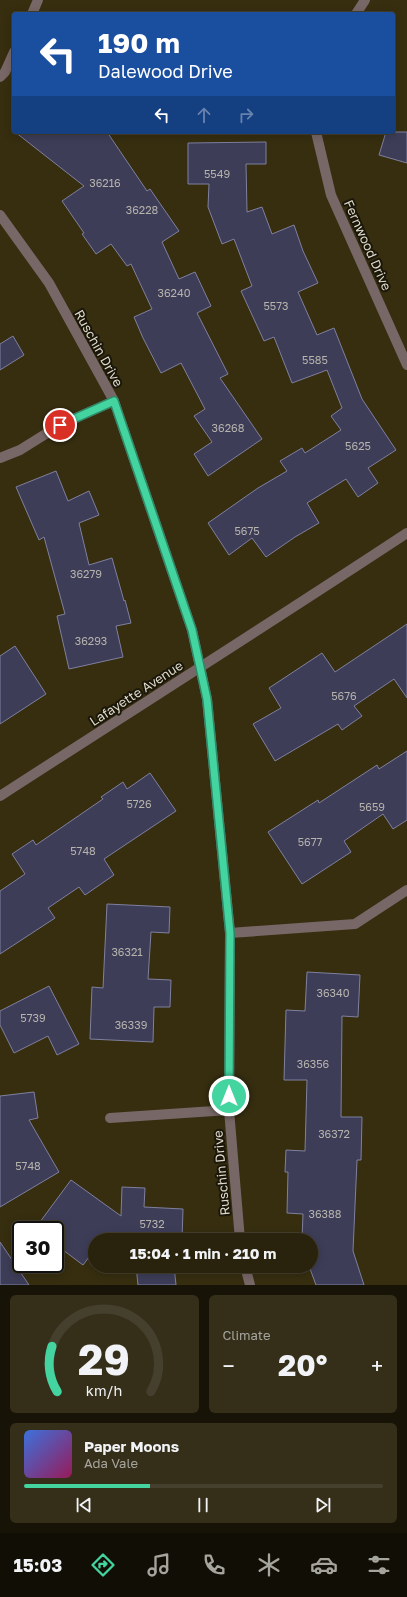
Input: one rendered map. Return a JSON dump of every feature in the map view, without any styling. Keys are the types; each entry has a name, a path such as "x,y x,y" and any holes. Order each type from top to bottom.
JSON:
{"street":[{"path":"33,12 38,0"},
{"path":"357,12 365,0"},
{"path":"0,77 5,72 12,56"},
{"name":"Fernwood Drive","path":"316,134 331,195 407,365"},
{"name":"Ruschin Drive","path":"0,215 49,283 114,401 192,630 201,668 207,699 230,933 228,1110 239,1233"},
{"path":"0,458 20,450 60,425 114,401"},
{"name":"Lafayette Avenue","path":"0,796 201,668 407,533"},
{"path":"230,933 355,924 407,890"},
{"path":"110,1118 228,1110"},
{"path":"247,1273 250,1285"}],"building":[{"path":"407,132 407,163 379,155 385,134"},
{"path":"18,134 108,134 147,191 150,189 179,231 162,242 179,279 195,272 211,306 197,313 228,374 220,378 262,439 208,476 194,454 212,442 194,416 205,409 181,363 161,373 143,338 134,317 152,309 131,264 127,266 111,244 96,254 82,234 84,233 62,201 84,186"},
{"path":"266,142 266,164 246,164 247,212 262,207 272,234 294,225 303,251 318,283 298,292 317,335 334,328 362,399 396,450 368,468 378,483 358,497 346,479 307,503 319,523 266,557 252,538 229,555 208,523 258,488 287,471 280,461 302,448 305,453 341,430 331,416 342,408 327,370 292,383 274,337 264,341 241,291 252,286 234,239 222,244 208,207 209,184 188,184 188,143"},
{"path":"13,336 24,355 0,370 0,344"},
{"path":"56,471 68,501 89,491 99,515 79,523 89,565 112,558 131,623 116,626 123,657 69,669 57,616 65,614 44,537 39,540 16,487"},
{"path":"407,624 407,698 394,679 354,706 362,716 342,730 338,724 275,761 253,724 281,708 269,688 322,653 335,672"},
{"path":"15,646 46,694 0,724 0,656"},
{"path":"407,751 407,820 393,829 383,814 344,841 351,852 302,884 268,832 318,800 319,803 377,765 379,769"},
{"path":"150,773 176,811 104,859 114,875 85,895 79,887 48,908 55,918 0,954 0,891 25,874 12,854 33,840 36,845 103,799 101,797 123,782 127,789"},
{"path":"107,904 170,907 169,933 151,932 148,979 171,980 170,1007 154,1007 153,1042 90,1039 92,987 103,988"},
{"path":"307,972 360,975 358,1017 342,1016 341,1117 362,1117 361,1160 357,1160 353,1251 364,1285 316,1285 312,1273 318,1273 318,1233 302,1233 303,1214 287,1213 288,1172 285,1172 286,1150 305,1151 307,1080 284,1080 286,1010 305,1011"},
{"path":"49,986 79,1044 57,1055 48,1036 14,1053 0,1025 0,1011"},
{"path":"34,1092 38,1118 29,1120 59,1172 0,1207 0,1096"},
{"path":"71,1180 121,1216 122,1187 145,1188 144,1207 183,1209 182,1233 88,1233 88,1258 83,1265 64,1251 64,1221 41,1221"},
{"path":"0,1242 12,1260 12,1273 21,1273 29,1285 0,1285"},
{"path":"137,1273 175,1273 176,1285 138,1285"}],"route":[{"path":"60,425 114,401 192,630 207,699 230,933 229,1096"}]}
